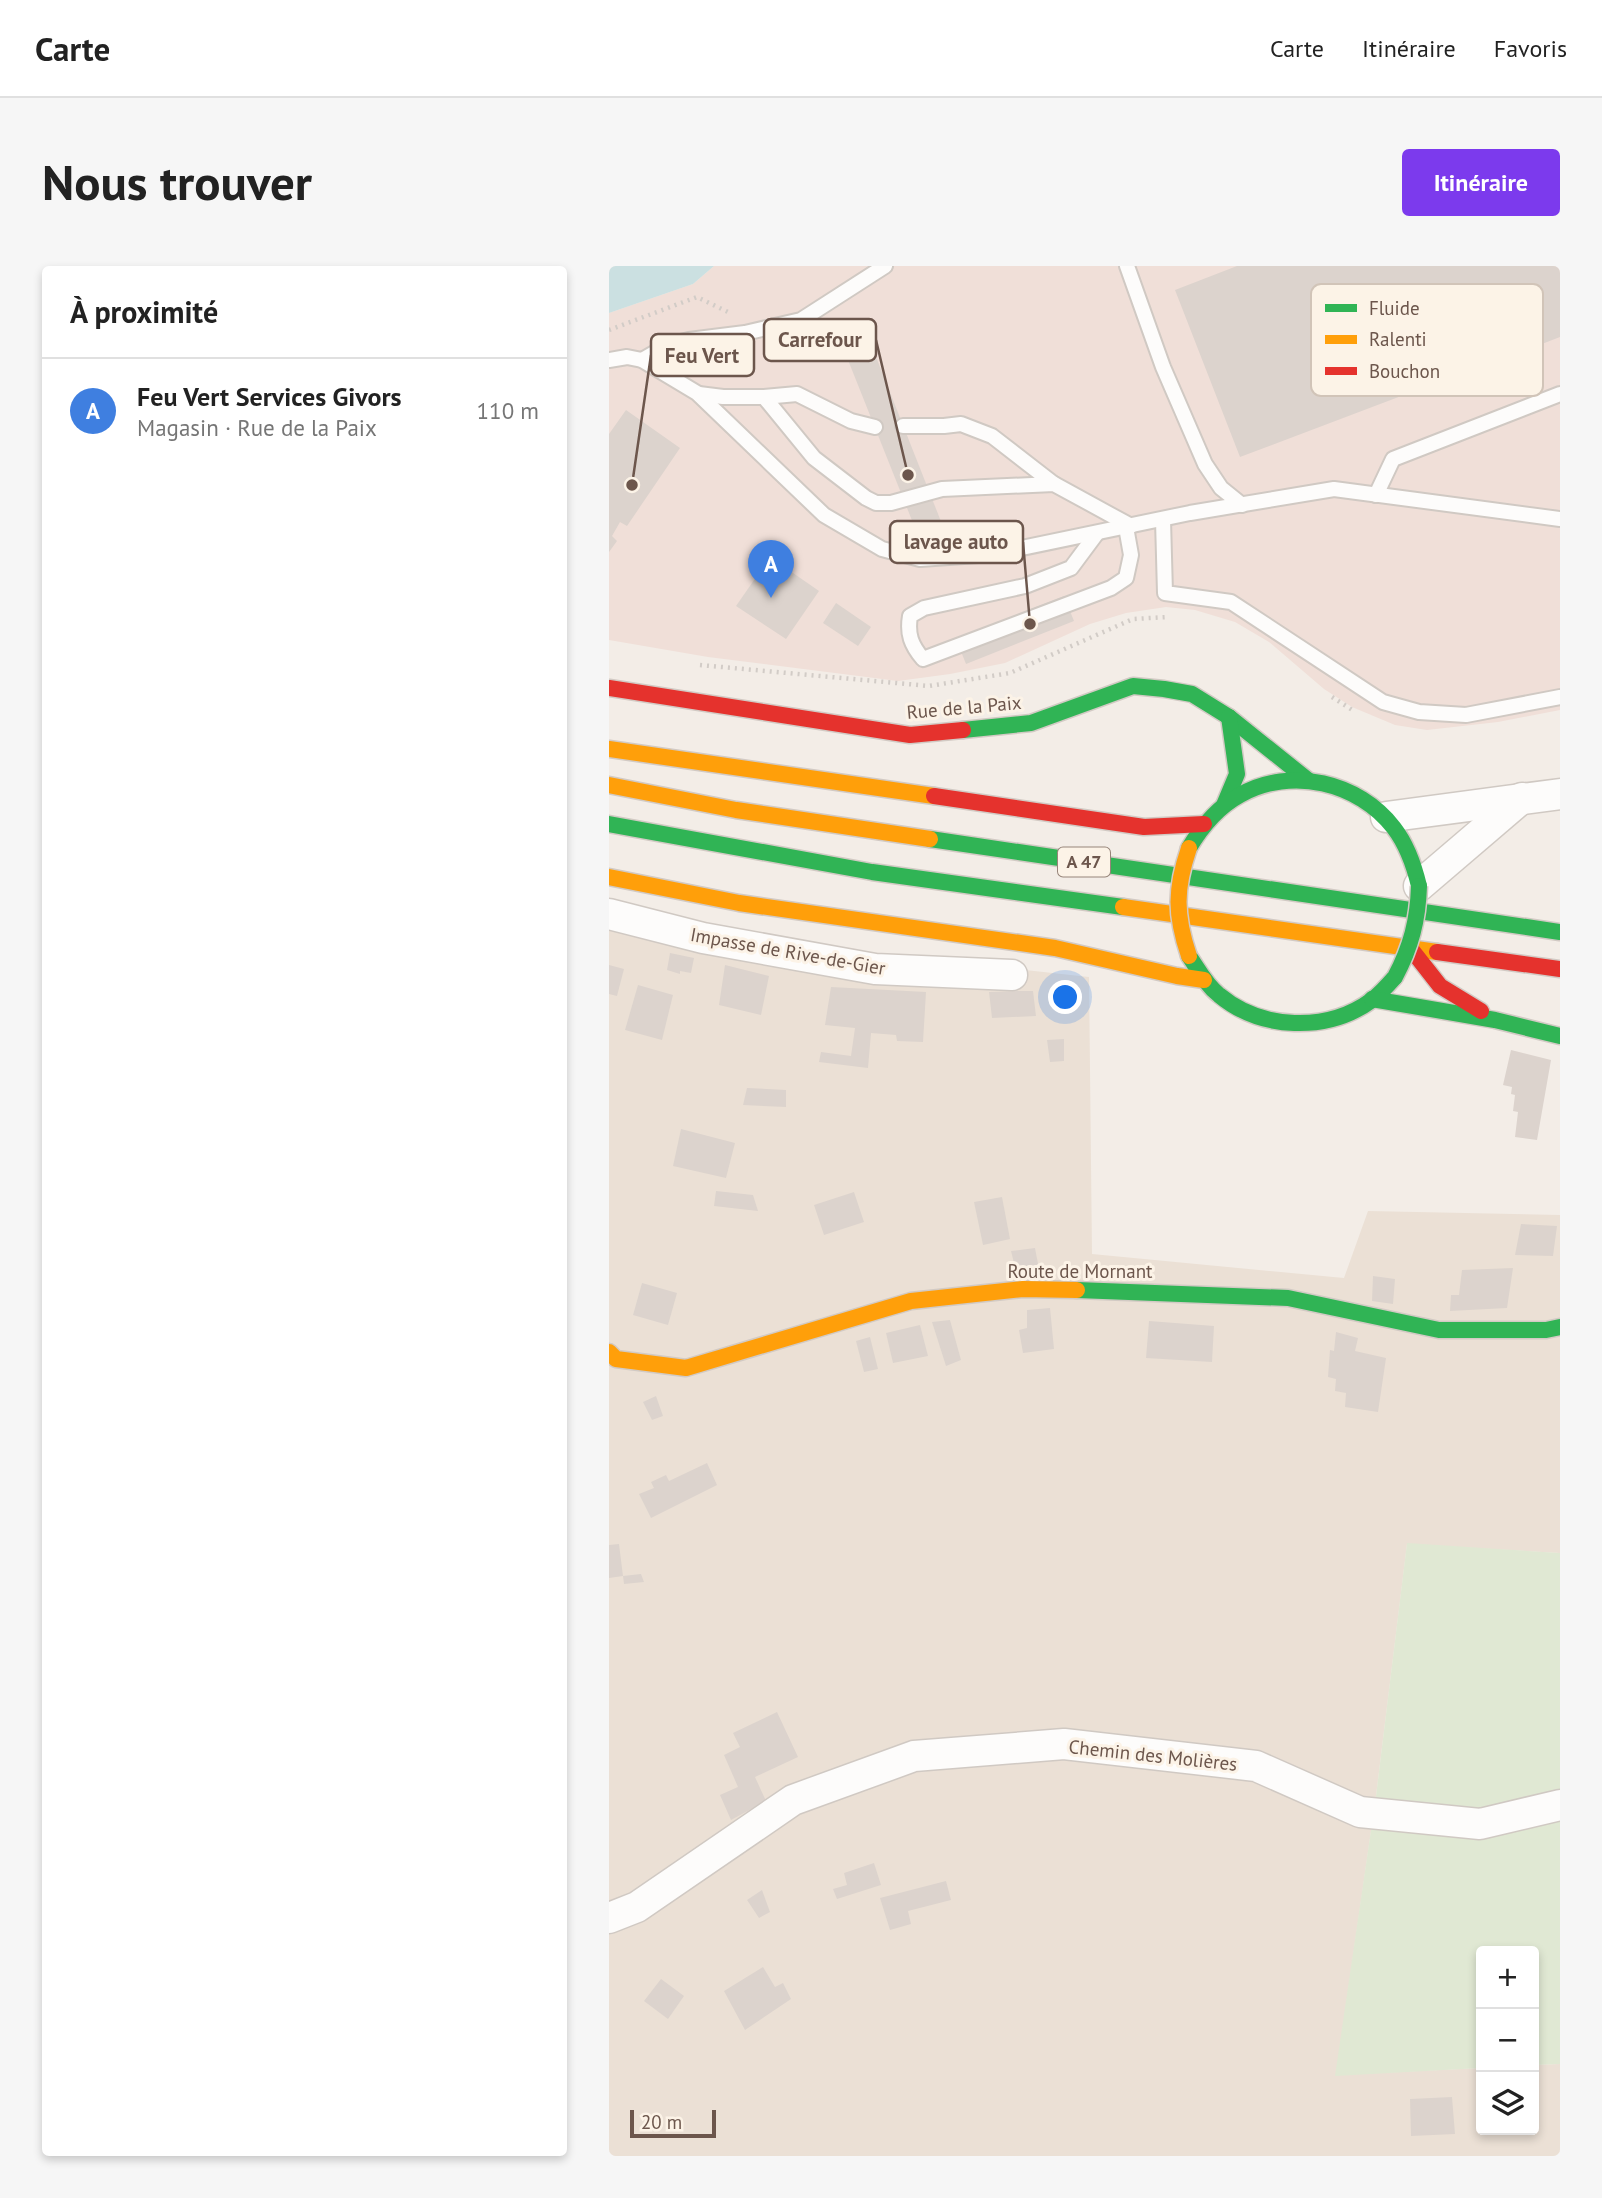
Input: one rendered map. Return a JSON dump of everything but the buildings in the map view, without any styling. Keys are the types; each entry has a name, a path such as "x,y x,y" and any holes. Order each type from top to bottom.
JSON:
{"main road":[{"name":"Rue de la Paix","path":"609,688 910,735 1031,723 1133,686 1164,689 1192,694 1229,717 1309,780"},
{"path":"1224,805 1237,774 1229,717"},
{"path":"609,749 1144,827 1204,824"},
{"path":"1309,780 1327,783 1359,796 1386,817 1402,838 1413,861 1419,886 1419,918 1411,949 1395,976 1372,999 1344,1015 1323,1021 1279,1023 1238,1008 1204,980 1189,956 1179,930 1176,902 1179,874 1189,848 1204,824 1224,805 1248,791 1275,782 1309,780"},
{"name":"A 47","path":"609,785 736,810 1560,932"},
{"name":"A 47","path":"609,824 872,872 1560,969"},
{"path":"609,877 739,903 1055,948 1204,980"},
{"path":"1411,949 1440,986 1495,1020"},
{"path":"1372,999 1495,1020 1560,1036"},
{"name":"Route de Mornant","path":"609,1352 616,1359 687,1368 911,1301 1023,1289 1288,1298 1439,1330 1546,1330 1560,1327"}],"street":[{"path":"1386,817 1560,794"},
{"path":"1419,886 1522,798"},
{"name":"Impasse de Rive-de-Gier","path":"609,914 703,938 875,969 1012,975"},
{"name":"Chemin des Molières","path":"609,1918 637,1907 793,1800 914,1756 1064,1744 1256,1766 1360,1812 1480,1824 1560,1805"}],"lane":[{"path":"642,360 668,345 745,333 801,320 885,266"},
{"path":"1127,266 1163,367 1205,464 1221,488 1242,505"},
{"path":"609,360 627,357 642,360 697,393 824,515 882,549 920,559 993,554 1190,513 1334,489 1560,519"},
{"path":"697,393 723,397 797,394 851,421 875,427"},
{"path":"1376,495 1393,459 1560,394"},
{"path":"764,397 814,458 876,503 891,503 942,489 1054,484"},
{"path":"904,426 961,424 992,436 1054,484 1128,527"},
{"path":"1164,520 1165,593 1231,602 1383,702 1419,712 1466,715 1560,697"},
{"path":"1097,533 1071,568 1025,586 924,608 910,616 908,629 913,647 923,659 1111,589 1126,579 1131,555 1128,527"}],"path":[{"path":"609,330 697,297 729,312 745,333"}],"shaded area":[{"path":"609,266 714,266 693,284 609,313"},
{"path":"714,266 1560,266 1560,710 1498,722 1427,730 1395,725 1352,707 1324,689 1269,642 1235,622 1195,610 1166,607 1126,613 1090,624 1005,663 898,681 708,657 609,640 609,313 693,284"},
{"path":"609,900 801,945 1089,977 1092,1254 1344,1278 1368,1211 1560,1215 1560,1553 1407,1544 1376,1796 1336,2075 1476,2068 1476,2135 1539,2135 1539,2065 1560,2064 1560,2156 609,2156"}],"green space":[{"path":"1407,1543 1560,1553 1560,2064 1539,2065 1539,1946 1476,1946 1476,2068 1335,2076 1376,1796"}],"traffic: fast":[{"path":"963,730 1031,723 1133,686 1164,689 1192,694 1229,717 1309,781"},
{"path":"1224,805 1237,774 1229,717"},
{"path":"1189,848 1211,818 1240,795 1281,781 1323,783 1362,799 1394,828 1403,841 1419,886"},
{"path":"609,824 872,872 1123,907"},
{"path":"930,839 1560,932"},
{"path":"1395,977 1413,933 1419,886"},
{"path":"1189,956 1210,987 1219,995 1236,1007 1274,1021 1315,1022 1335,1018 1354,1011 1375,998 1395,977"},
{"path":"1372,999 1495,1020 1560,1036"},
{"path":"1077,1290 1288,1298 1439,1330 1546,1330 1560,1327"}],"traffic: slow":[{"path":"609,749 934,796"},
{"path":"609,785 736,810 930,839"},
{"path":"1189,848 1179,889 1179,915 1189,956"},
{"path":"609,877 739,903 1055,948 1204,980"},
{"path":"1123,907 1437,952"},
{"path":"609,1352 616,1359 686,1368 911,1301 1023,1289 1077,1290"}],"traffic: jam":[{"path":"609,688 910,735 963,730"},
{"path":"934,796 1144,827 1204,824"},
{"path":"1411,949 1440,986 1481,1011"},
{"path":"1437,952 1560,969"}],"place":[{"name":"Carrefour","path":"908,475"},
{"name":"Feu Vert","path":"632,485"},
{"name":"Feu Vert Services Givors","path":"771,598"},
{"name":"lavage auto","path":"1030,624"}]}
